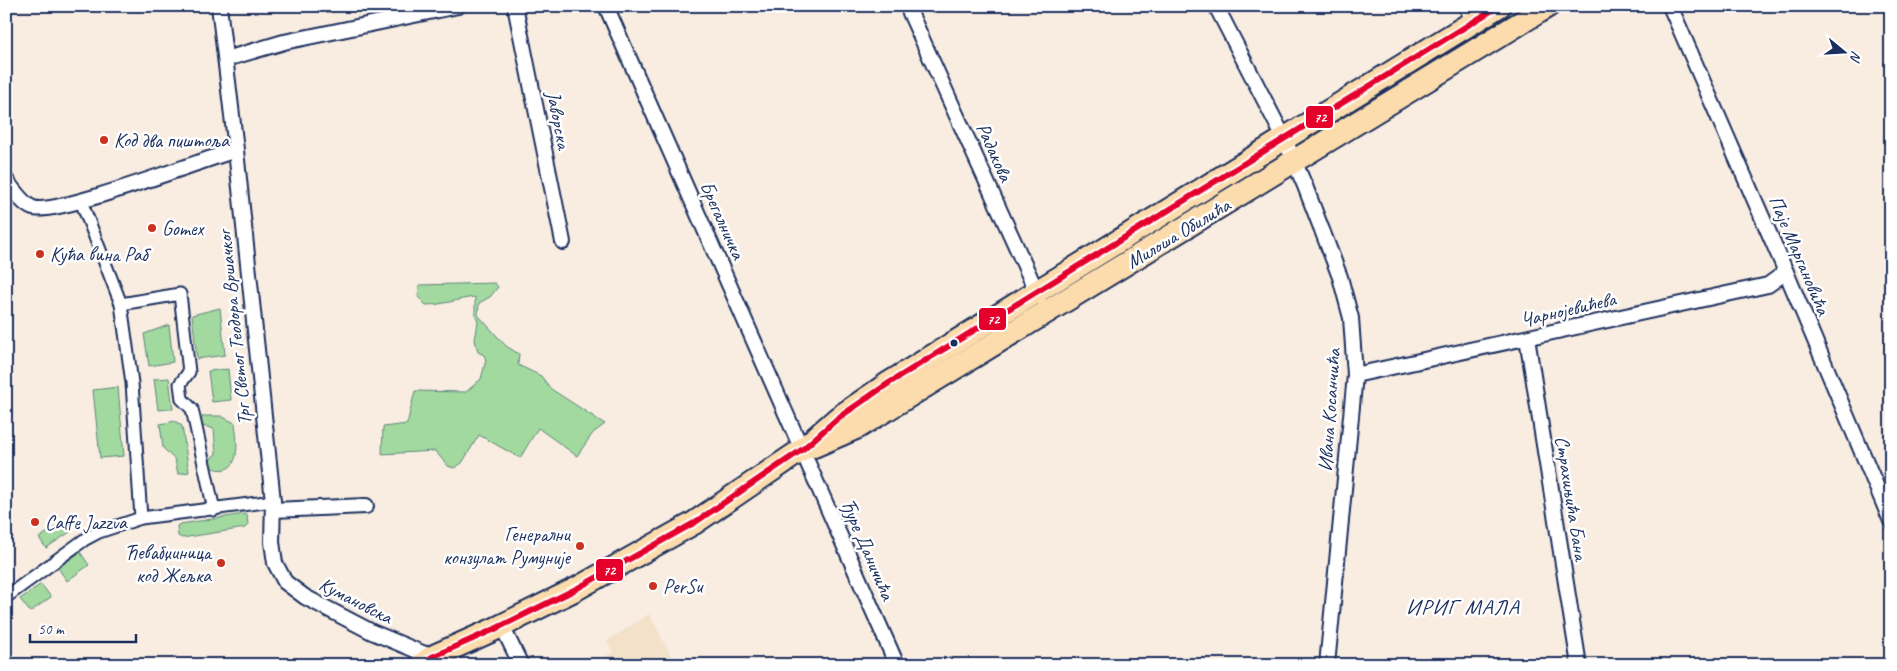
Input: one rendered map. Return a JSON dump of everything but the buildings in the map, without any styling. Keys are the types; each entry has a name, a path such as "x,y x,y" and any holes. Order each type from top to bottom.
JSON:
{"main road":[{"name":"Милоша Обилића","path":"427,661 576,589 694,523 803,449 850,409 1036,292 1285,140 1470,14 1499,6"},
{"name":"Милоша Обилића","path":"803,449 858,427 1294,163 1548,6"}],"street":[{"name":"Трг Светог Теодора Вршачког","path":"219,6 273,505 272,542 275,563"},
{"path":"226,59 284,42 458,6"},
{"name":"Јаворска","path":"515,6 563,242"},
{"name":"Брегалничка","path":"606,6 803,449"},
{"name":"Радакова","path":"907,6 1036,292 1048,313"},
{"name":"Ивана Косанчића","path":"1216,6 1285,140 1323,230 1340,277 1351,318 1356,375 1327,665"},
{"name":"Паје Маргановића","path":"1670,6 1786,272 1891,521"},
{"path":"6,180 24,202 32,208 43,209 81,201 236,150"},
{"path":"81,201 121,304 132,383 141,518"},
{"name":"Чарнојевићева","path":"1356,375 1768,285 1786,272"},
{"path":"121,304 180,294 189,372 180,384 182,399 192,409 214,510"},
{"name":"Страхињића Бана","path":"1527,338 1579,665"},
{"name":"Ђуре Даничића","path":"803,449 896,665"},
{"path":"6,597 84,540 141,518 273,505 366,506"},
{"name":"Кумановска","path":"275,563 286,582 305,597 427,661"},
{"path":"502,626 521,665"}],"shaded area":[{"path":"649,614 676,665 590,665 613,652 607,641"}],"green space":[{"path":"495,283 498,287 490,297 479,303 478,315 506,346 519,354 518,365 541,376 551,389 605,424 593,433 577,456 538,428 520,458 479,435 462,463 454,468 448,466 435,451 382,454 383,427 407,424 415,391 466,392 481,379 486,360 484,355 478,352 475,340 478,322 475,314 475,297 426,305 418,297 419,285"},
{"path":"220,308 225,355 197,359 192,315"},
{"path":"169,325 173,362 149,366 144,334"},
{"path":"228,369 231,400 212,402 208,371"},
{"path":"169,378 173,409 158,410 154,379"},
{"path":"118,387 124,456 100,458 93,390"},
{"path":"203,416 221,416 235,423 237,439 236,456 229,468 222,470 212,468 209,464 211,458 216,454 214,429 203,426 200,423"},
{"path":"175,421 182,426 189,472 178,474 175,460 163,448 160,424"},
{"path":"247,515 248,525 245,528 182,538 178,536 177,526 180,524"},
{"path":"63,522 70,532 46,548 39,538"},
{"path":"80,552 89,565 67,581 58,568"},
{"path":"41,584 51,597 30,612 20,599"}],"transit line":[{"name":"72","path":"421,665 432,657 495,629 576,589 694,523 803,449 838,418 889,383 1499,6"}],"place":[{"name":"Код два пиштоља","path":"104,140"},
{"name":"Gomex","path":"152,228"},
{"name":"Кућа вина Раб","path":"40,254"},
{"name":"Caffe Jazzva","path":"35,522"},
{"name":"Генерални конзулат Румуније","path":"580,546"},
{"name":"Ћевабџиница код Жељка","path":"221,563"},
{"name":"PerSu","path":"653,586"}],"district":[{"name":"ИРИГ МАЛА","path":"1463,606"}]}
